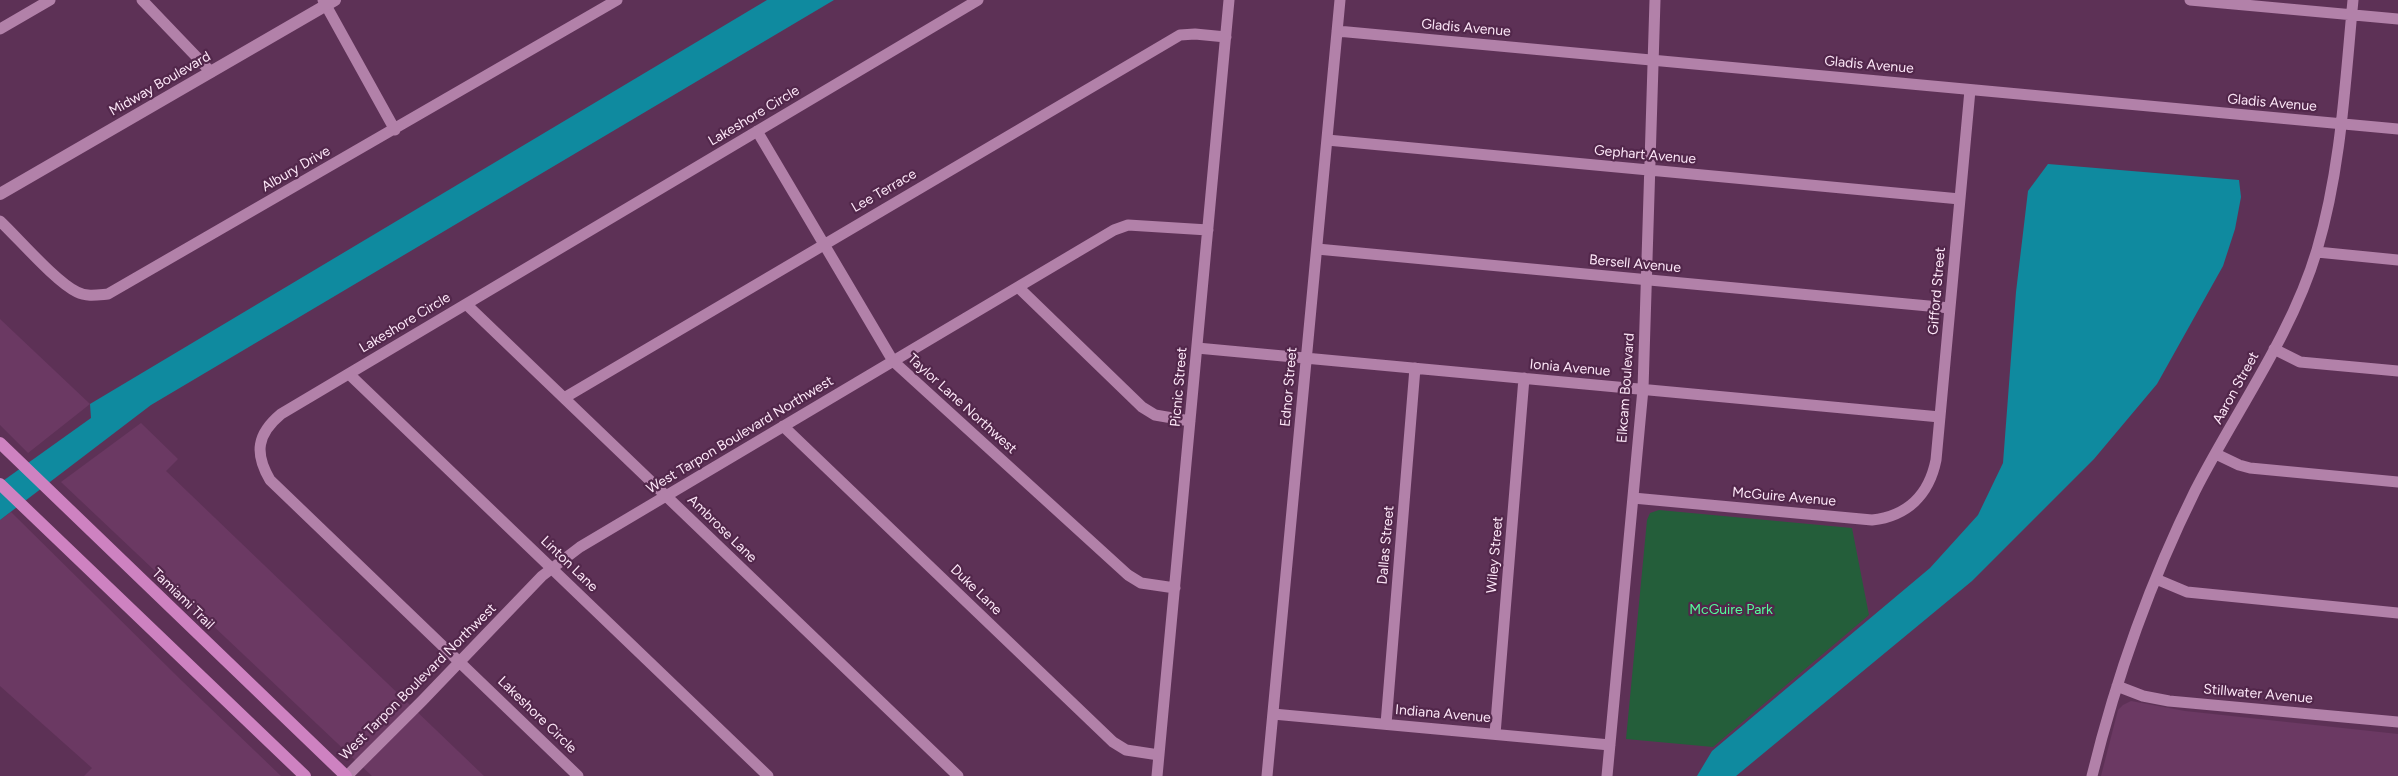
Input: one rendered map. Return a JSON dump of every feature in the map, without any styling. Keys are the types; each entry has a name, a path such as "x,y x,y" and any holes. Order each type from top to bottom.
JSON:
{"main road":[{"name":"Tamiami Trail","path":"0,444 346,776"},
{"path":"0,484 306,776"}],"street":[{"path":"0,29 50,0"},
{"path":"142,0 211,72"},
{"name":"Albury Drive","path":"0,221 65,284 78,292 92,296 108,294 395,130 617,0"},
{"name":"Lakeshore Circle","path":"578,776 270,480 262,467 260,452 262,437 269,424 281,414 978,0"},
{"name":"Picnic Street","path":"1157,776 1229,0"},
{"name":"Ednor Street","path":"1267,776 1340,0"},
{"name":"Elkcam Boulevard","path":"1607,776 1643,389 1655,0"},
{"path":"2190,0 2398,19"},
{"name":"Aaron Street","path":"2092,776 2117,686 2138,621 2156,579 2196,491 2274,349 2317,252 2331,193 2342,124 2353,0"},
{"path":"328,2 337,27 395,130"},
{"name":"Midway Boulevard","path":"0,194 328,2"},
{"name":"Gladis Avenue","path":"1337,31 2398,129"},
{"name":"Lee Terrace","path":"564,398 1180,35 1195,34 1226,37"},
{"name":"Gifford Street","path":"1924,492 1934,473 1970,90"},
{"name":"Taylor Lane Northwest","path":"756,132 893,361 1128,575 1142,583 1175,588"},
{"name":"Gephart Avenue","path":"1327,140 1960,199"},
{"name":"West Tarpon Boulevard Northwest","path":"346,776 551,568 580,547 1114,230 1128,224 1208,230"},
{"name":"Bersell Avenue","path":"1317,249 1950,308"},
{"path":"2317,252 2398,260"},
{"path":"1018,287 1142,407 1155,415 1190,421"},
{"name":"Ambrose Lane","path":"466,304 958,776"},
{"name":"Ionia Avenue","path":"1197,348 1940,417"},
{"path":"2274,349 2300,362 2398,371"},
{"name":"Dallas Street","path":"1386,724 1415,368"},
{"name":"Linton Lane","path":"349,374 768,776"},
{"name":"Wiley Street","path":"1495,734 1524,378"},
{"name":"Duke Lane","path":"783,426 1113,742 1126,750 1159,755"},
{"path":"2216,454 2250,468 2398,482"},
{"name":"McGuire Avenue","path":"1633,498 1872,520 1899,514 1924,492"},
{"path":"2156,579 2187,592 2398,613"},
{"name":"Stillwater Avenue","path":"2117,686 2144,696 2169,701 2398,722"},
{"name":"Indiana Avenue","path":"1273,714 1610,745"}],"shaded area":[{"path":"0,319 90,404 28,453 0,425"},
{"path":"141,423 178,459 166,471 484,776 372,776 61,482"},
{"path":"11,512 281,776 84,776 92,768 0,686 0,520"},
{"path":"2131,701 2185,711 2398,734 2398,776 2101,776 2118,710"}],"green space":[{"name":"McGuire Park","path":"1659,510 1852,528 1869,615 1713,747 1626,739 1647,520 1650,513"}],"water":[{"path":"767,0 834,0 151,405 0,520 0,483 91,418 90,404"},
{"path":"2048,164 2239,180 2241,197 2235,229 2223,266 2157,384 2094,459 1972,581 1736,776 1697,776 1712,751 1930,568 1978,515 2003,463 2016,292 2028,191"}]}
